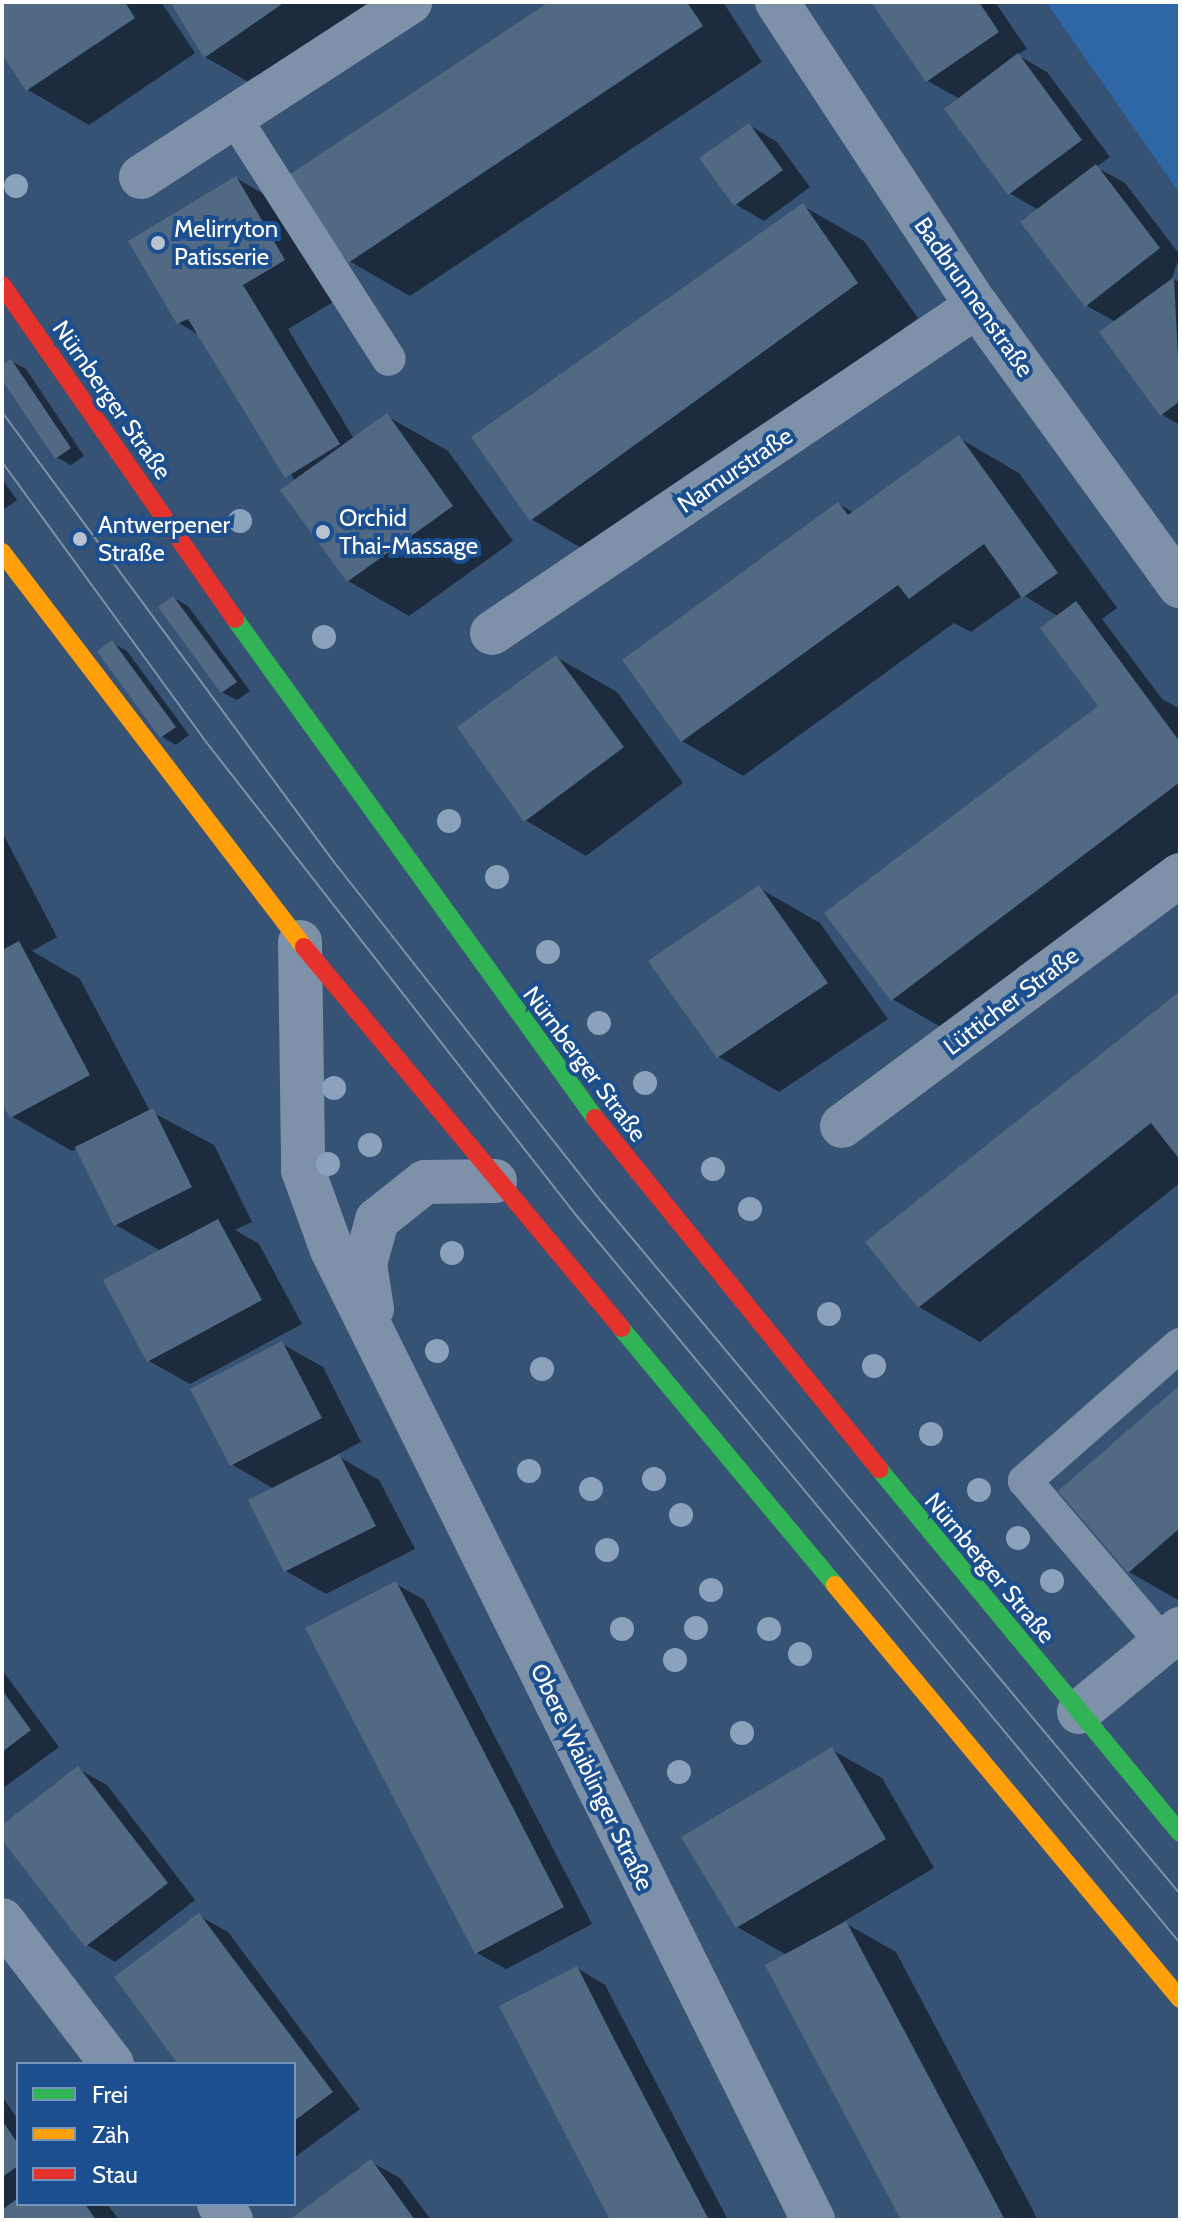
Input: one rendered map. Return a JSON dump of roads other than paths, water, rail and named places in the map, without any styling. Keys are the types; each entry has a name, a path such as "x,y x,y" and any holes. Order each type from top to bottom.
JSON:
{"main road":[{"name":"Nürnberger Straße","path":"2,285 366,808 653,1196 1180,1833"},
{"path":"2,552 300,942 495,1181 1180,1999"}],"street":[{"path":"141,177 410,2"},
{"name":"Badbrunnenstraße","path":"777,2 977,306 1180,586"},
{"name":"Namurstraße","path":"492,633 977,306"},
{"name":"Lütticher Straße","path":"842,1126 1180,875"},
{"name":"Obere Waiblinger Straße","path":"300,942 303,1170 332,1250 376,1331 813,2220"},
{"name":"Obere Waiblinger Straße","path":"376,1331 365,1264 377,1220 425,1182 495,1181"},
{"path":"1079,1712 1171,1636"},
{"path":"2,1920 110,2062"}],"lane":[{"path":"234,117 389,359"},
{"path":"1171,1636 1025,1481 1180,1345"}],"tram line":[{"path":"2,412 334,862 601,1201 1180,1894"},
{"path":"2,462 203,738 576,1215 1180,1943"}],"place":[{"name":"Melirryton Patisserie","path":"158,243"},
{"name":"Orchid Thai-Massage","path":"323,532"},
{"name":"Antwerpener Straße","path":"80,539"}]}
